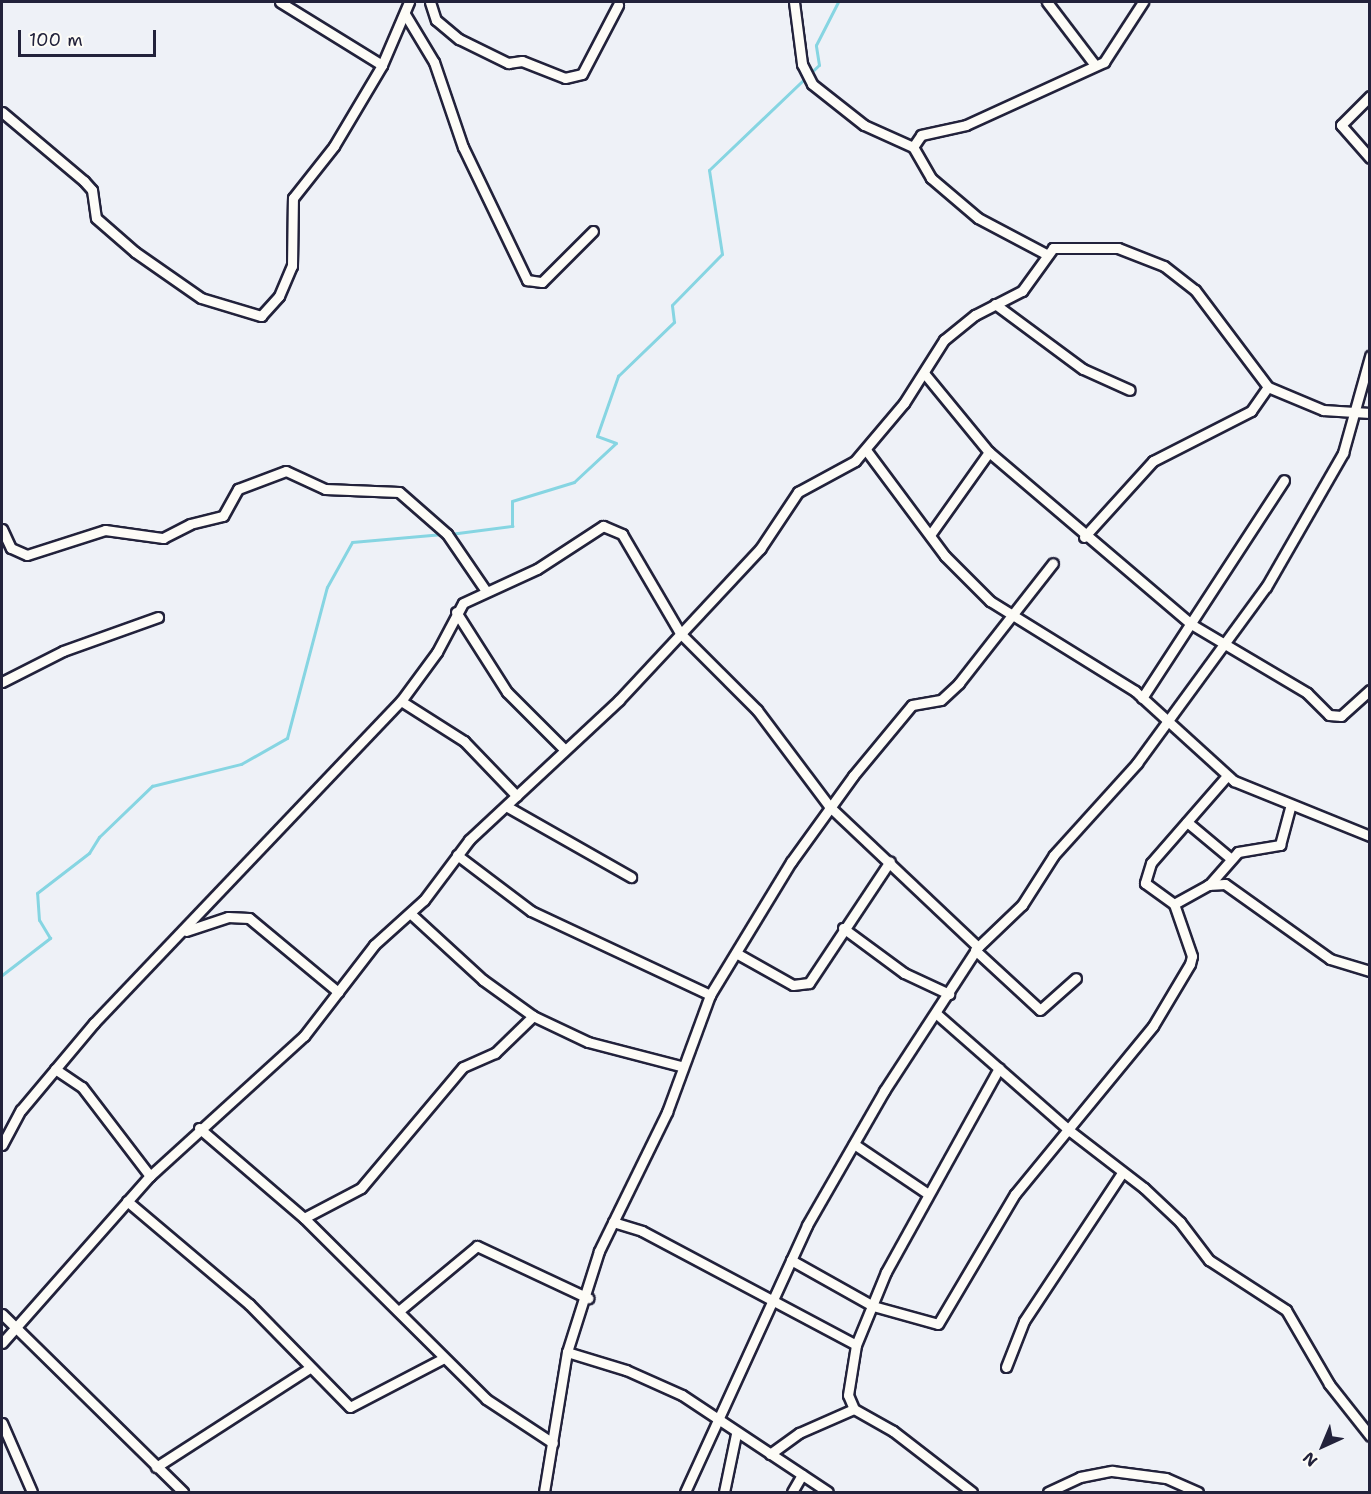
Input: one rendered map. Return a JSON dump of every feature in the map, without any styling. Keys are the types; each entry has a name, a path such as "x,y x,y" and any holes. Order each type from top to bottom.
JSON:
{"street":[{"path":"279,2 382,65"},
{"path":"2,112 84,181 92,190 96,218 135,252 201,298 261,316 279,296 292,266 293,198 320,167 382,65 409,2"},
{"path":"430,2 436,20 459,39 508,63 522,62 565,78 582,74 618,5"},
{"path":"794,2 802,64 812,84 864,125 913,147 931,178 978,218 1046,254"},
{"path":"1047,2 1095,65"},
{"path":"913,147 921,135 966,125 1095,65 1118,47 1143,2"},
{"path":"405,14 434,62 463,147 527,280 542,282 593,231"},
{"path":"1370,96 1341,125 1370,158"},
{"path":"2,1343 150,1176 199,1128 304,1036 374,945 411,914 457,855 564,749 619,700 760,549 798,492 844,470 866,450 924,373 944,340 995,304 1022,291 1046,254 1061,246 1106,247 1164,266 1195,290 1268,387 1323,410 1370,413"},
{"path":"995,304 1083,369 1130,390"},
{"path":"685,1492 716,1419 746,1367 771,1302 791,1260 854,1144 938,1015 977,949 1022,904 1045,867 1137,763 1166,720 1225,647 1306,523 1359,413 1370,356"},
{"path":"924,373 989,452 1084,537 1191,624 1225,647 1307,693 1329,714 1341,716 1370,690"},
{"path":"1084,537 1153,461 1251,411 1268,387"},
{"path":"866,450 967,581 1014,617 1142,698 1226,777 1290,807 1370,836"},
{"path":"930,535 989,452"},
{"path":"2,529 11,548 27,555 105,530 163,538 190,524 223,516 238,489 286,471 325,489 399,492 447,534 486,591"},
{"path":"1142,698 1284,480"},
{"path":"2,1144 55,1069 154,958 186,931 228,879 282,829 401,701 437,652 456,612 486,591 537,570 585,534 610,525 628,543 680,633 757,710 830,806 890,861 977,949 1040,1010 1076,978"},
{"path":"544,1492 554,1443 567,1352 588,1298 598,1251 668,1112 680,1066 710,995 830,806 912,705 941,700 1014,617 1053,563"},
{"path":"456,612 507,692 564,749"},
{"path":"2,681 63,651 158,617"},
{"path":"401,701 464,741 517,796"},
{"path":"791,1260 873,1306 938,1324 1015,1194 1070,1131 1153,1026 1190,964 1192,956 1174,904 1154,892 1144,875 1226,777"},
{"path":"506,806 631,877"},
{"path":"1174,904 1208,885 1230,858 1238,852 1280,845 1290,807"},
{"path":"1187,822 1230,858"},
{"path":"457,855 531,911 710,995"},
{"path":"736,953 793,985 805,985 890,861"},
{"path":"1208,885 1234,889 1271,921 1330,959 1370,971"},
{"path":"411,914 483,980 533,1016 588,1042 680,1066"},
{"path":"186,931 228,917 249,918 338,992"},
{"path":"843,928 904,973 949,994"},
{"path":"938,1015 1070,1131 1180,1222 1201,1253 1225,1273 1293,1317 1329,1384 1370,1436"},
{"path":"304,1218 361,1188 463,1067 495,1053 533,1016"},
{"path":"972,1492 893,1431 854,1409 848,1395 856,1344 873,1306 928,1194 999,1068"},
{"path":"55,1069 82,1087 150,1176"},
{"path":"199,1128 304,1218 400,1310 486,1399 554,1443"},
{"path":"854,1144 928,1194"},
{"path":"1006,1367 1024,1320 1122,1173"},
{"path":"127,1202 249,1304 308,1370 356,1408 444,1358"},
{"path":"613,1222 642,1231 771,1302 856,1344"},
{"path":"400,1310 477,1246 588,1298"},
{"path":"2,1314 183,1492"},
{"path":"567,1352 660,1384 828,1492"},
{"path":"156,1467 308,1370"},
{"path":"770,1454 800,1433 854,1409"},
{"path":"2,1423 32,1492"},
{"path":"724,1492 736,1434"},
{"path":"1048,1492 1080,1477 1112,1471 1166,1478 1198,1492"},
{"path":"792,1492 802,1475"}],"waterway":[{"path":"450,534 512,526 512,501 574,482 616,443 597,436 618,376 674,322 672,305 722,254 709,170 819,65 816,45 838,2"},
{"path":"2,975 50,938 39,920 37,893 89,853 99,837 152,786 241,764 287,738 327,587 352,542 443,534"}]}
